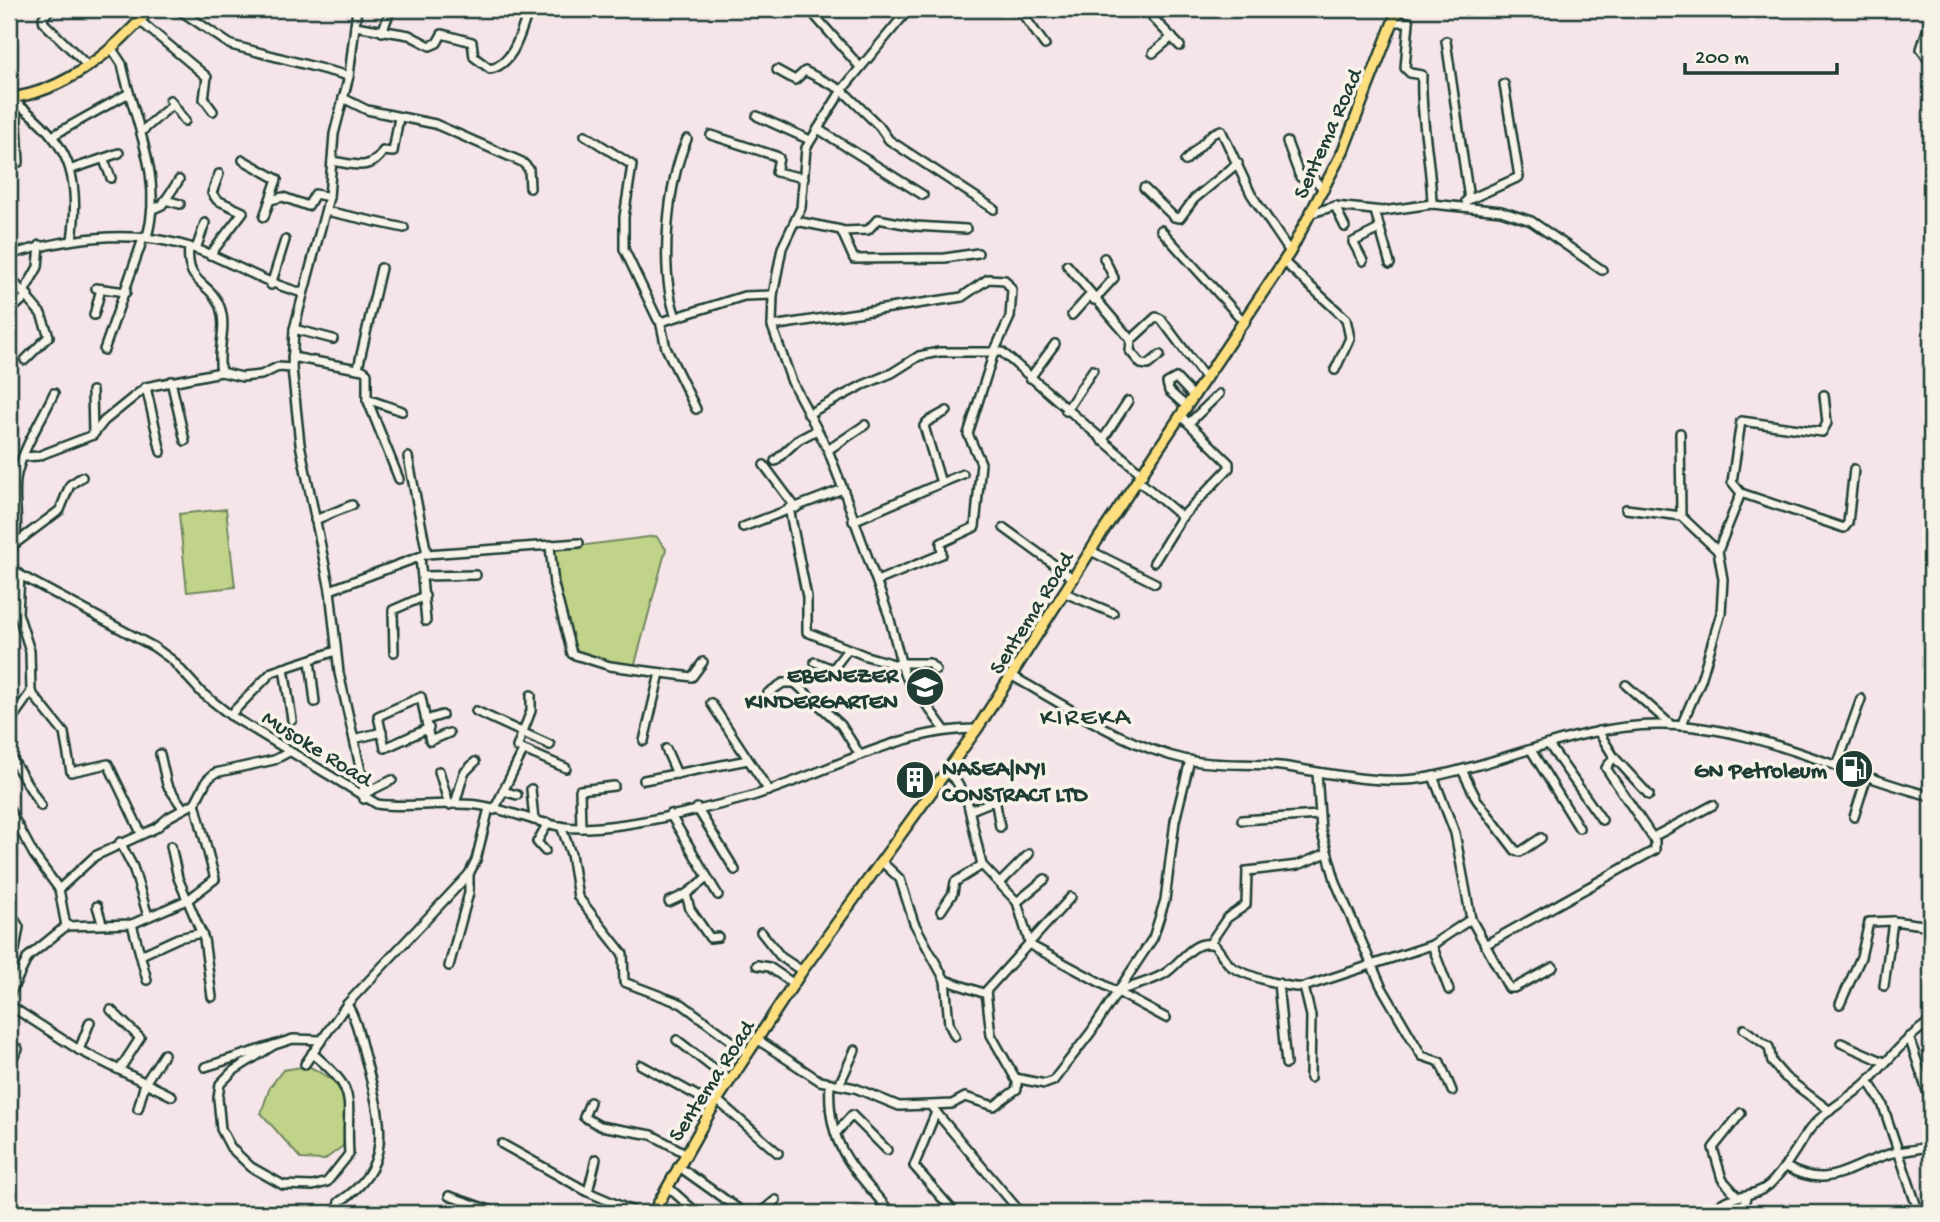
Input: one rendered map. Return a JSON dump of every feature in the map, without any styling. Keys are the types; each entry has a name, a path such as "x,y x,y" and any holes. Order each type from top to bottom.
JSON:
{"main road":[{"path":"13,99 54,83 112,49 150,9"},
{"name":"Sentema Road","path":"653,1213 715,1103 802,971 977,729 1091,551 1290,252 1324,190 1363,102 1398,9"}],"street":[{"path":"50,9 43,18 44,23 87,65"},
{"path":"178,9 231,45 349,76"},
{"path":"357,9 349,76 334,134 329,197 294,329 292,368 298,434 330,590 336,651 364,797 392,780"},
{"path":"382,32 391,9"},
{"path":"355,26 409,35 430,46 434,46 442,34 449,34 472,42 474,57 490,69 498,68 512,51 529,9"},
{"path":"818,9 815,11 816,18 860,67"},
{"path":"909,9 842,90 806,148 796,221 783,243 773,295 772,326 779,353 828,450 843,489 877,582 900,665 944,729"},
{"path":"1019,9 1045,45"},
{"path":"1154,9 1153,18 1180,47"},
{"path":"1931,18 1921,49 1931,64"},
{"path":"140,21 207,77 204,99 213,111"},
{"path":"1393,22 1409,22 1405,68 1422,76 1420,90 1430,155 1432,204"},
{"path":"1153,53 1171,37"},
{"path":"1446,41 1468,199"},
{"path":"104,350 146,237 153,209 151,175 142,132 122,64 112,49"},
{"path":"778,70 795,80 806,71 842,90 879,125 884,136 957,188 994,209"},
{"path":"1462,205 1468,199 1519,177 1504,84"},
{"path":"52,136 129,93"},
{"path":"342,98 367,110 435,124 523,163 529,169 530,188"},
{"path":"13,99 52,136 72,170 75,211 72,240"},
{"path":"13,99 19,162"},
{"path":"142,132 171,102 185,121"},
{"path":"757,116 810,139"},
{"path":"332,161 369,166 377,162 383,151 393,152 399,117"},
{"path":"818,129 923,195"},
{"path":"1185,161 1212,134 1221,130 1251,194 1290,252"},
{"path":"585,135 632,165 624,217 624,249 656,318 660,321 666,348 696,409"},
{"path":"711,135 776,156 779,158 776,172 804,178"},
{"path":"676,317 667,285 668,238 674,180 687,139"},
{"path":"1287,142 1300,177 1316,180 1324,190"},
{"path":"72,170 119,153"},
{"path":"104,160 111,178"},
{"path":"243,160 275,177 264,217"},
{"path":"1144,188 1174,216 1180,218 1194,199 1238,163"},
{"path":"211,255 243,212 217,200 212,193 219,174"},
{"path":"153,209 165,200 179,180"},
{"path":"270,200 283,197 308,206 315,194 329,197"},
{"path":"165,200 180,204"},
{"path":"1312,213 1335,206 1375,211 1432,204 1462,205 1509,213 1531,221 1602,270"},
{"path":"1335,206 1345,227"},
{"path":"326,211 404,228"},
{"path":"1375,211 1390,264"},
{"path":"796,221 843,231 868,230 877,219 966,229"},
{"path":"205,223 189,264 195,281 214,296 222,315 218,359 221,372"},
{"path":"1363,261 1354,241 1379,229"},
{"path":"1161,230 1245,323"},
{"path":"843,231 854,259 945,258 978,253"},
{"path":"9,255 40,245 72,240 146,237 193,248 271,285 303,293"},
{"path":"271,285 285,240"},
{"path":"9,312 26,293 38,267 40,245"},
{"path":"1072,315 1114,278 1104,258"},
{"path":"1284,261 1346,319 1350,338 1335,370"},
{"path":"1067,265 1092,298 1131,340"},
{"path":"358,369 381,268"},
{"path":"9,276 41,314 50,336 25,360"},
{"path":"772,326 962,298 982,282 997,277 1005,280 1012,290 1014,304 994,352 968,434 981,460 975,527 941,543 942,554 877,582"},
{"path":"94,315 99,288 126,292"},
{"path":"660,321 744,296 773,295"},
{"path":"86,297 98,298"},
{"path":"1160,355 1148,365 1141,365 1130,351 1131,340 1156,317 1161,319 1206,379"},
{"path":"294,329 333,339"},
{"path":"1030,378 1055,344"},
{"path":"808,414 892,373 919,356 939,352 994,352 1007,355 1066,411 1102,440 1182,517"},
{"path":"292,357 368,373 367,399 399,479"},
{"path":"23,457 38,456 93,435 104,422 146,387 221,372 243,377 261,375 278,367 292,368"},
{"path":"1066,411 1093,370"},
{"path":"1187,407 1169,391 1167,383 1176,378 1194,397"},
{"path":"172,381 185,441"},
{"path":"146,387 161,452"},
{"path":"92,391 93,435"},
{"path":"16,543 17,476 23,457 54,393"},
{"path":"1189,423 1219,394"},
{"path":"1824,395 1827,423 1822,432 1741,421 1731,482 1741,493 1844,528 1848,523 1854,468"},
{"path":"367,399 402,411"},
{"path":"1102,440 1128,401"},
{"path":"941,483 924,426 947,411"},
{"path":"1154,562 1182,517 1229,467 1229,463 1181,416"},
{"path":"828,450 864,425"},
{"path":"775,461 798,440 817,430"},
{"path":"1680,433 1681,516"},
{"path":"408,457 423,556 426,621"},
{"path":"764,465 792,508 807,597 807,632 848,649 900,665 929,663 936,670"},
{"path":"853,521 963,474"},
{"path":"9,555 16,543 60,510 70,485 82,477"},
{"path":"743,527 843,489"},
{"path":"1681,726 1701,680 1721,613 1723,579 1718,551 1741,493"},
{"path":"315,520 352,505"},
{"path":"1626,509 1681,516 1718,551"},
{"path":"1004,528 1074,579"},
{"path":"330,590 423,556 579,543"},
{"path":"550,546 554,585 572,654 610,666 692,677 703,662"},
{"path":"1091,551 1154,583"},
{"name":"Musoke Road","path":"9,565 20,575 154,647 172,660 202,694 289,752 364,797 400,808 452,805 492,809 580,828 670,814 769,791 860,755 944,729 977,729"},
{"path":"20,575 18,613 30,651 32,692 64,733 71,772 108,764 141,833"},
{"path":"423,576 476,575"},
{"path":"1065,593 1113,613"},
{"path":"394,652 393,610 425,596"},
{"path":"815,662 833,669 848,649"},
{"path":"230,715 272,672 336,651"},
{"path":"310,660 315,702"},
{"path":"284,668 292,720"},
{"path":"644,741 660,673"},
{"path":"1012,676 1130,740 1190,760 1238,767 1281,766 1358,777 1433,776 1598,731 1671,725 1767,741 1931,796"},
{"path":"768,693 783,683 795,683 841,725 860,755"},
{"path":"1626,685 1671,725"},
{"path":"9,723 32,692"},
{"path":"531,695 531,711 516,744 523,751 566,768"},
{"path":"429,729 385,748 378,716 421,697 429,729 430,741 449,733"},
{"path":"1837,766 1861,699"},
{"path":"711,703 769,791"},
{"path":"475,711 550,745"},
{"path":"426,719 442,715"},
{"path":"1598,731 1614,757 1649,795"},
{"path":"354,740 382,732"},
{"path":"1549,745 1602,820"},
{"path":"666,748 677,774"},
{"path":"1531,750 1579,828"},
{"path":"305,1064 346,1004 469,874 492,809 523,751"},
{"path":"59,889 95,856 120,842 156,828 183,808 195,803 207,780 215,773 275,760 289,752"},
{"path":"9,754 41,806"},
{"path":"160,754 167,785 183,808"},
{"path":"1485,945 1655,850 1657,844 1653,837 1606,768 1614,757"},
{"path":"644,780 748,760"},
{"path":"1015,1078 1045,1084 1053,1081 1091,1032 1150,944 1162,912 1175,821 1190,760"},
{"path":"452,805 464,773 475,762"},
{"path":"1462,770 1490,820 1515,850 1520,852 1541,838"},
{"path":"439,771 452,805"},
{"path":"947,773 956,781 971,810 975,844 982,865 1017,902 1030,945 1167,1018"},
{"path":"1317,773 1319,815 1336,883 1381,986 1422,1056 1440,1062 1452,1091"},
{"path":"1433,776 1455,833 1471,919 1512,989 1553,967"},
{"path":"1854,817 1867,776"},
{"path":"580,828 580,790 614,786"},
{"path":"531,789 534,820"},
{"path":"503,791 517,795"},
{"path":"971,810 991,802 996,804 1000,827"},
{"path":"9,996 28,957 66,926 132,924 189,899 215,879 195,803"},
{"path":"1653,837 1713,805"},
{"path":"697,808 735,870"},
{"path":"9,809 34,855 59,889 66,926"},
{"path":"670,814 718,895"},
{"path":"1242,820 1319,815"},
{"path":"545,851 537,842 548,823"},
{"path":"561,826 571,854 578,897 623,954 624,982 689,1008 719,1034 748,1053"},
{"path":"120,842 133,867 148,916"},
{"path":"171,846 178,878 202,933 212,997"},
{"path":"1118,991 1164,974 1192,948 1210,943 1227,918 1245,908 1247,871 1298,865 1327,853"},
{"path":"1000,883 1029,854"},
{"path":"882,862 900,879 915,923 945,980 948,1024 956,1036"},
{"path":"941,911 953,893 955,882 982,865"},
{"path":"449,966 470,888 469,874"},
{"path":"669,902 686,894 707,878"},
{"path":"1017,902 1045,879"},
{"path":"686,894 690,909 710,938 718,937"},
{"path":"758,1040 806,1073 899,1106 952,1104 965,1097 993,1106 1017,1089 1015,1078 991,1035 986,994 988,988 1071,897"},
{"path":"97,906 102,923"},
{"path":"9,910 19,927 12,948 28,957"},
{"path":"1210,943 1219,948 1232,967 1278,983 1304,987 1432,945 1471,919"},
{"path":"1840,1004 1861,957 1869,922 1893,921 1931,926"},
{"path":"1884,986 1893,921"},
{"path":"132,924 147,980"},
{"path":"761,932 781,957 802,971"},
{"path":"141,955 178,938 202,933"},
{"path":"1432,945 1449,990"},
{"path":"757,965 769,967 794,984"},
{"path":"945,980 986,994"},
{"path":"1278,983 1286,1064"},
{"path":"1304,987 1311,1016 1310,1078"},
{"path":"339,1202 357,1188 372,1166 378,1156 381,1138 377,1107 358,1028 346,1004"},
{"path":"9,1009 79,1050 172,1096"},
{"path":"111,1010 140,1038 120,1069"},
{"path":"1713,1213 1720,1205 1737,1196 1762,1190 1786,1167 1806,1134 1868,1081 1909,1037 1931,1021"},
{"path":"79,1050 89,1022"},
{"path":"1744,1029 1769,1047 1772,1062 1785,1077 1830,1111"},
{"path":"1909,1037 1929,1097"},
{"path":"205,1067 302,1038 321,1040"},
{"path":"677,1040 730,1081"},
{"path":"1842,1042 1884,1062"},
{"path":"9,1044 18,1049 9,1064"},
{"path":"274,1045 225,1077 218,1098 221,1129 232,1148 251,1167 283,1185 313,1186 327,1182 349,1154 347,1091 338,1074 312,1053"},
{"path":"839,1085 855,1049"},
{"path":"138,1109 145,1083 164,1054"},
{"path":"641,1065 715,1103 778,1153"},
{"path":"1868,1081 1882,1103 1919,1213"},
{"path":"830,1083 828,1111 848,1165 891,1213"},
{"path":"9,1099 12,1114"},
{"path":"590,1102 584,1117 600,1126 652,1135 685,1153"},
{"path":"930,1105 1021,1213"},
{"path":"936,1112 914,1166 955,1213"},
{"path":"1737,1196 1722,1180 1713,1151 1741,1113"},
{"path":"836,1133 852,1115 887,1150"},
{"path":"502,1144 588,1192 637,1213"},
{"path":"1786,1167 1805,1175 1829,1178 1897,1152 1931,1145"},
{"path":"588,1192 596,1159"},
{"path":"678,1166 744,1213"},
{"path":"668,1187 697,1213"},
{"path":"1741,1213 1747,1195"},
{"path":"449,1196 498,1213"},
{"path":"760,1213 776,1200"}],"green space":[{"path":"226,509 235,587 187,592 179,514"},
{"path":"656,536 666,549 635,664 622,665 574,652 555,567 554,549"},
{"path":"308,1066 333,1081 344,1103 346,1121 343,1146 324,1160 301,1159 261,1113 270,1087 283,1070"}],"place":[{"name":"EBENEZER KINDERGARTEN","path":"925,687"},
{"name":"GN Petroleum","path":"1854,769"},
{"name":"NASEA|NYI CONSTRACT LTD","path":"915,780"}],"district":[{"name":"KIREKA","path":"1086,715"}]}
